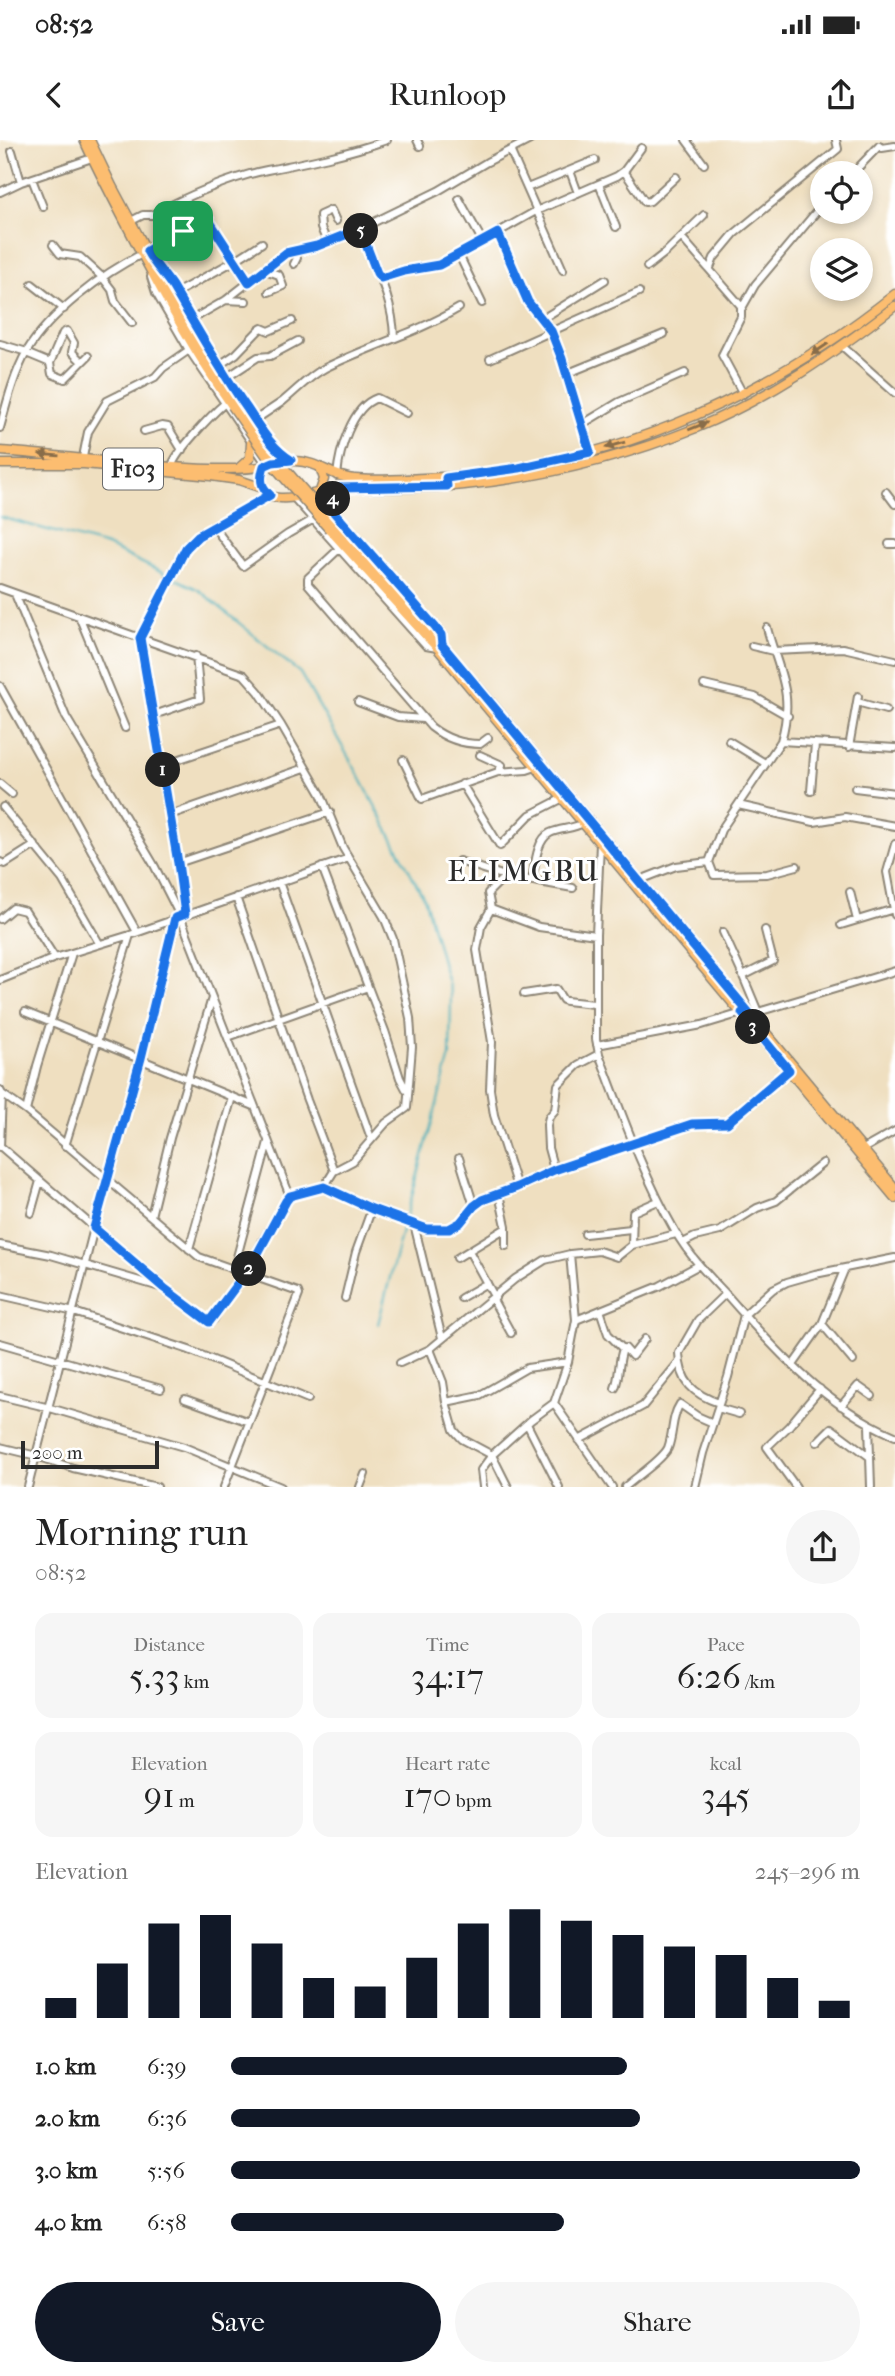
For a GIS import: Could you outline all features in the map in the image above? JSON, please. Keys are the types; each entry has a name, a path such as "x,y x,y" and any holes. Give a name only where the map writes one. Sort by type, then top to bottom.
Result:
{"main road":[{"path":"87,141 106,189 145,252"},
{"path":"87,141 131,221 152,267 205,355 231,405 331,527 439,647 640,880 895,1188"},
{"path":"895,294 807,358 743,394 657,431 590,452 446,482 354,480 337,476 308,461 291,460 265,466 261,482 267,491 276,497 294,498 340,488 446,482 527,476 625,454 695,428 748,404 813,367 895,306"},
{"path":"237,469 250,458 251,443"},
{"name":"F103","path":"0,451 83,457 239,480 267,491"},
{"name":"F103","path":"0,464 237,469 265,466"},
{"path":"319,492 324,479 320,466"},
{"path":"332,510 333,498 340,488"},
{"path":"439,647 600,843 750,1013 789,1070 895,1198"}],"street":[{"path":"358,140 362,149"},
{"path":"131,221 143,215 152,215 224,183 265,170 317,162 387,140"},
{"path":"191,320 226,300 283,255 360,229 438,191 530,140"},
{"path":"685,140 704,164"},
{"path":"710,268 719,251 734,234 838,149 836,140"},
{"path":"863,161 878,143 882,148 895,146"},
{"path":"381,278 439,265 459,255 536,211 624,171 641,148"},
{"path":"510,150 563,270"},
{"path":"12,151 21,182"},
{"path":"0,192 21,182 92,159"},
{"path":"527,188 596,160"},
{"path":"570,171 578,193"},
{"path":"624,171 645,202 650,201 676,177"},
{"path":"32,179 43,207"},
{"path":"599,184 616,227"},
{"path":"459,200 484,242"},
{"path":"327,242 321,228 320,215 331,210 335,221"},
{"path":"647,267 682,238 704,215"},
{"path":"0,428 19,368 27,352 49,323 114,267 203,218 208,219 249,282"},
{"path":"743,394 722,355 755,285 810,219"},
{"path":"360,229 381,278 391,310 394,337"},
{"path":"498,233 528,302 551,331 590,452"},
{"path":"682,238 742,308"},
{"path":"176,293 262,243"},
{"path":"53,245 60,254 80,257 102,277 114,294 115,301 132,323"},
{"path":"294,264 298,258 296,251"},
{"path":"459,255 482,303"},
{"path":"152,267 176,293 218,366 255,420 280,454 291,460"},
{"path":"152,267 156,293 189,351 231,405 265,466"},
{"path":"265,270 279,275 283,286 270,292"},
{"path":"542,319 605,280"},
{"path":"32,284 64,309"},
{"path":"490,359 639,292"},
{"path":"226,300 246,301"},
{"path":"255,420 324,369 432,323 459,308"},
{"path":"218,366 236,354 262,328 268,331 292,321"},
{"path":"66,331 73,341 73,353 85,359 67,379 52,374 50,363 66,331"},
{"path":"566,374 664,334"},
{"path":"226,378 258,357 270,356 298,341"},
{"path":"1,343 50,363"},
{"path":"842,346 895,393"},
{"path":"83,457 88,432 107,401 155,377 189,351"},
{"path":"581,425 619,402 685,373"},
{"path":"337,476 338,459 346,436 363,407 377,398 407,413"},
{"path":"172,466 172,462 200,426 231,405"},
{"path":"144,431 168,427 182,450"},
{"path":"28,1487 94,1228 180,916 178,863 140,638 186,548 198,536 218,526 267,491"},
{"path":"294,498 426,646 439,647 441,635 435,627 319,492"},
{"path":"886,492 895,504"},
{"path":"218,526 217,531 243,566 314,519"},
{"path":"340,548 308,578 308,584 423,719 439,733 457,741 480,744 488,738"},
{"path":"0,588 242,673 259,692 281,725 330,812 348,858 384,917 393,939 410,1018 412,1047 407,1108 391,1118 353,1161 334,1171 324,1187"},
{"path":"15,594 66,717 148,854 180,916 290,1196"},
{"path":"79,616 125,728"},
{"path":"767,628 788,695 788,716 781,741 718,836 709,862 714,875 767,874 797,866"},
{"path":"752,646 773,651 843,648 895,660"},
{"path":"154,715 200,699 196,656"},
{"path":"704,685 755,697 788,716"},
{"path":"0,687 134,934 65,1146"},
{"path":"849,747 858,699 886,710"},
{"path":"358,702 398,717 423,719"},
{"path":"162,765 281,725"},
{"path":"729,741 765,763"},
{"path":"781,741 895,748"},
{"path":"811,791 815,744"},
{"path":"480,755 502,765 498,772"},
{"path":"404,760 422,799 498,772 527,771 536,767"},
{"path":"170,815 305,768"},
{"path":"0,784 12,794"},
{"path":"462,784 500,846 530,816 563,798"},
{"path":"855,788 895,793"},
{"path":"738,805 818,822 845,817 895,826"},
{"path":"3,807 62,879 99,943"},
{"path":"178,863 330,812"},
{"path":"532,880 543,839 551,833 575,827 583,822"},
{"path":"600,843 594,1004 597,1045 633,1144 659,1201 676,1234 699,1265 793,1365 841,1406 869,1425 895,1436"},
{"path":"841,925 894,912 887,872 895,844"},
{"path":"0,862 5,864 35,845"},
{"path":"0,981 55,958 134,934 348,858"},
{"path":"458,861 505,876 573,888"},
{"path":"640,880 681,865 709,862"},
{"path":"322,867 401,1082 408,1093"},
{"path":"505,876 488,893 491,909 481,927 477,950 492,1042 490,1089 494,1115 517,1187"},
{"path":"279,882 371,1139"},
{"path":"850,892 857,920"},
{"path":"236,897 334,1171"},
{"path":"0,919 13,908 25,911 55,958"},
{"path":"491,909 539,927 596,935"},
{"path":"743,976 772,961 765,930"},
{"path":"723,932 743,976 750,1013"},
{"path":"26,1111 72,953"},
{"path":"597,1045 702,1025 895,971"},
{"path":"228,1037 368,987"},
{"path":"524,994 556,989 563,1000 594,1004"},
{"path":"151,1216 187,1079 212,998"},
{"path":"25,1012 254,1106"},
{"path":"554,1170 548,1148 547,1125 549,1117 555,1111 558,1085 578,1065 599,1054"},
{"path":"1,1092 0,1143 164,1288 209,1322 246,1273 290,1196 324,1187 372,1209 412,1223 436,1230 449,1229 460,1223 474,1206 488,1197 554,1170 692,1124 727,1123 789,1070"},
{"path":"401,1082 410,1080"},
{"path":"1,1092 199,1257 299,1294 224,1487"},
{"path":"189,1249 232,1097"},
{"path":"863,1149 895,1131"},
{"path":"234,1269 269,1142"},
{"path":"459,1158 474,1206"},
{"path":"683,1243 720,1231 757,1208 776,1200 823,1163"},
{"path":"31,1213 40,1181"},
{"path":"499,1194 506,1228 506,1246"},
{"path":"632,1245 634,1210 659,1201"},
{"path":"345,1298 356,1252 372,1209"},
{"path":"412,1223 442,1338"},
{"path":"457,1258 506,1228"},
{"path":"585,1234 631,1228"},
{"path":"400,1363 430,1349 533,1267 549,1258 599,1251 617,1257 632,1245 676,1234"},
{"path":"0,1245 51,1255 164,1288"},
{"path":"469,1251 511,1333"},
{"path":"483,1487 481,1470 492,1455 554,1403 568,1362 576,1320 570,1254"},
{"path":"697,1486 744,1315 776,1287 815,1274 895,1258"},
{"path":"576,1320 660,1286 699,1265"},
{"path":"793,1365 822,1324 845,1268"},
{"path":"461,1298 487,1283"},
{"path":"0,1294 74,1312 189,1350 308,1399"},
{"path":"725,1294 693,1328 681,1347 679,1362 683,1378 696,1393 739,1414"},
{"path":"600,1310 608,1334 634,1357 645,1339"},
{"path":"822,1324 853,1361"},
{"path":"0,1343 162,1389"},
{"path":"430,1349 443,1382 454,1430 462,1439 492,1455 509,1487"},
{"path":"615,1388 620,1376 618,1362 623,1349"},
{"path":"446,1402 480,1395 527,1368 568,1362"},
{"path":"579,1440 643,1406 679,1362"},
{"path":"841,1406 858,1387 872,1396"},
{"path":"796,1487 767,1447 820,1389"},
{"path":"0,1396 184,1447 281,1487"},
{"path":"185,1399 249,1422"},
{"path":"554,1403 612,1487"},
{"path":"625,1487 666,1451 674,1425 673,1415 680,1405 713,1423"},
{"path":"527,1423 559,1487"},
{"path":"869,1425 871,1487"},
{"path":"817,1442 831,1429 870,1458"},
{"path":"0,1447 73,1468 157,1487"},
{"path":"360,1487 365,1474"}],"waterway":[{"path":"0,517 107,546 167,575"},
{"path":"172,577 199,590 300,673 361,779 425,900 451,994 450,1056 406,1218"},
{"path":"378,1324 404,1223"}],"district":[{"name":"ELIMGBU","path":"524,871"}],"route":[{"path":"203,218 208,219 249,282 286,253 317,246 360,229 381,278 439,265 498,233 528,302 551,331 590,452 519,468 446,478 447,486 340,488 333,498 332,510 435,627 441,635 442,645 750,1014 742,1013 789,1070 727,1123 692,1124 554,1170 482,1200 460,1223 449,1229 427,1229 372,1209 324,1187 290,1196 252,1264 221,1305 214,1319 209,1322 164,1288 94,1228 141,1058 175,918 185,914 140,638 186,548 198,536 270,495 261,482 264,466 291,460 280,454 255,420 218,366 171,284 147,251 183,231 203,218"}]}
